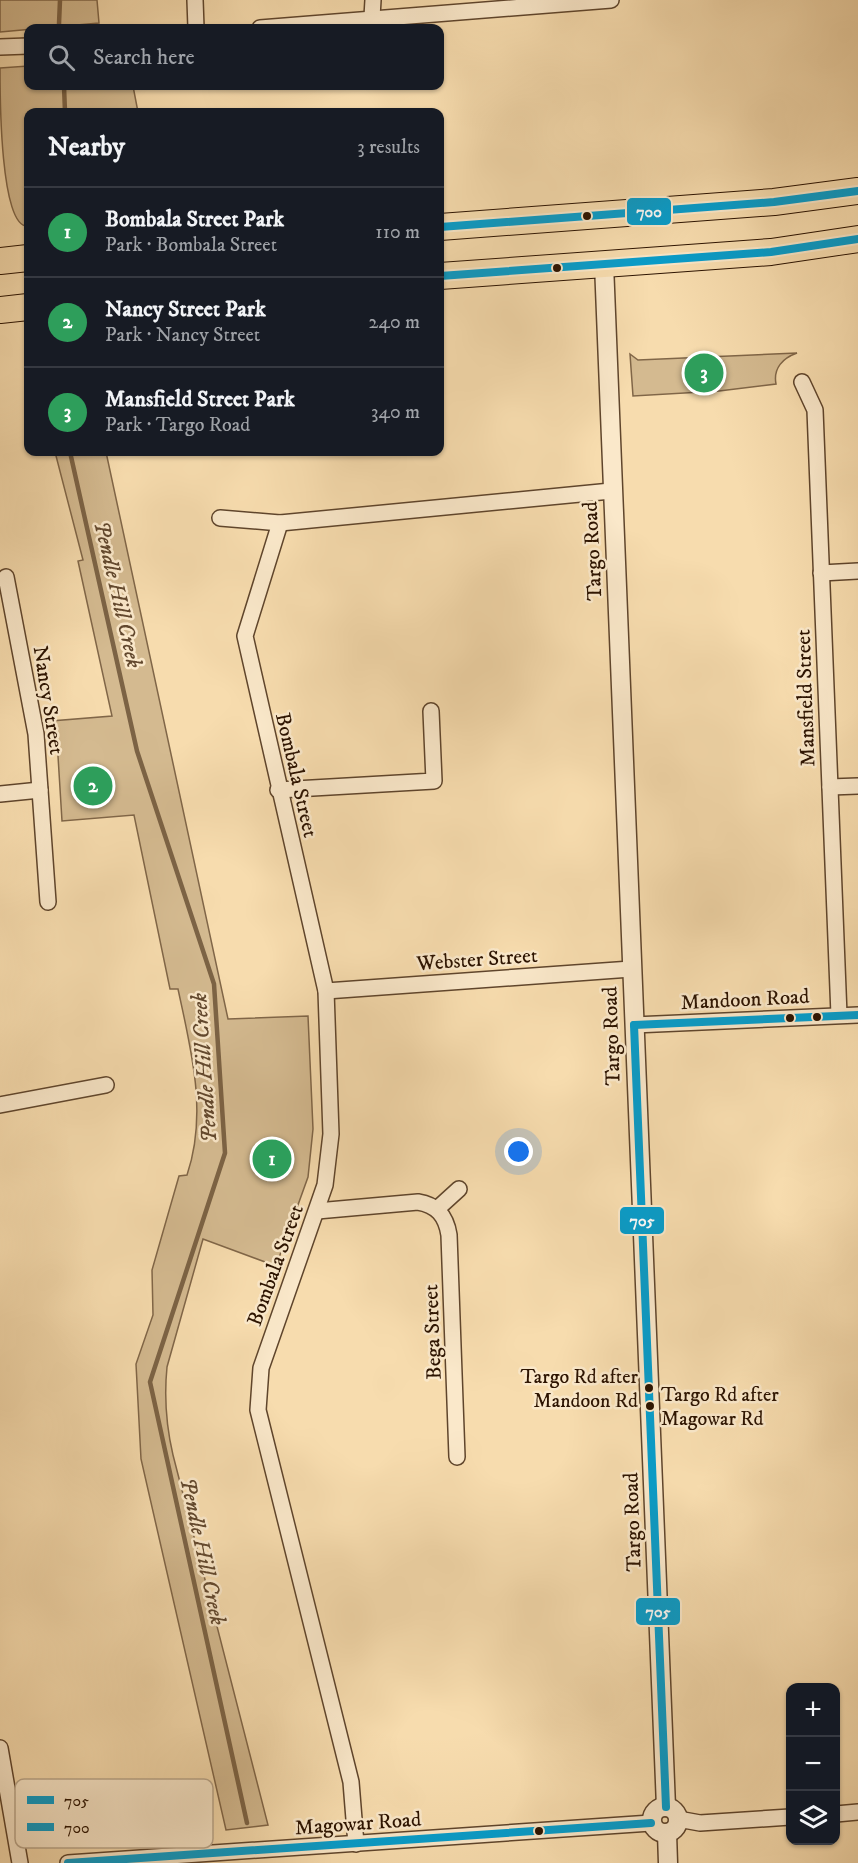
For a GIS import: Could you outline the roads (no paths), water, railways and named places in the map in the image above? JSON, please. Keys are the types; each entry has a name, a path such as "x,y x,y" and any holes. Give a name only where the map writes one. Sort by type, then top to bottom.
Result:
{"highway":[{"path":"444,227 774,202 858,190"},
{"path":"444,276 771,252 858,239"},
{"path":"0,310 24,307"}],"street":[{"path":"195,0 196,24"},
{"path":"372,17 373,0"},
{"path":"301,24 611,0"},
{"path":"0,48 24,46"},
{"name":"Targo Road","path":"603,264 631,969 670,1820 668,1863"},
{"name":"Mansfield Street","path":"802,382 815,410 839,1016"},
{"path":"219,518 280,523 611,491"},
{"name":"Bombala Street","path":"280,523 245,636 278,790 326,992 332,1134 325,1185 261,1368 258,1410 351,1782 356,1844"},
{"path":"821,573 858,571"},
{"name":"Nancy Street","path":"6,577 36,734 48,902"},
{"path":"278,790 434,781 430,711"},
{"path":"830,787 858,786"},
{"path":"0,794 40,790"},
{"name":"Webster Street","path":"326,992 631,969"},
{"name":"Mandoon Road","path":"634,1025 858,1015"},
{"path":"0,1105 106,1085"},
{"path":"317,1210 418,1202 437,1209 459,1189"},
{"name":"Bega Street","path":"437,1209 444,1218 449,1235 457,1457"},
{"path":"0,1748 15,1834"},
{"path":"651,1822 653,1813 660,1808 670,1820 700,1823 786,1817"},
{"path":"840,1814 858,1812"},
{"name":"Magowar Road","path":"68,1863 651,1822"},
{"path":"17,1848 20,1863"}],"waterway":[{"name":"Pendle Hill Creek","path":"59,24 60,0"},
{"name":"Pendle Hill Creek","path":"64,90 65,108"},
{"name":"Pendle Hill Creek","path":"71,456 137,751 214,984 225,1153 150,1382 247,1823"}],"place":[{"name":"Mansfield Street Park","path":"704,373"},
{"name":"Nancy Street Park","path":"93,786"},
{"name":"Bombala Street Park","path":"272,1159"},
{"name":"Targo Rd after Mandoon Rd","path":"649,1388"},
{"name":"Targo Rd after Magowar Rd","path":"650,1406"}]}
